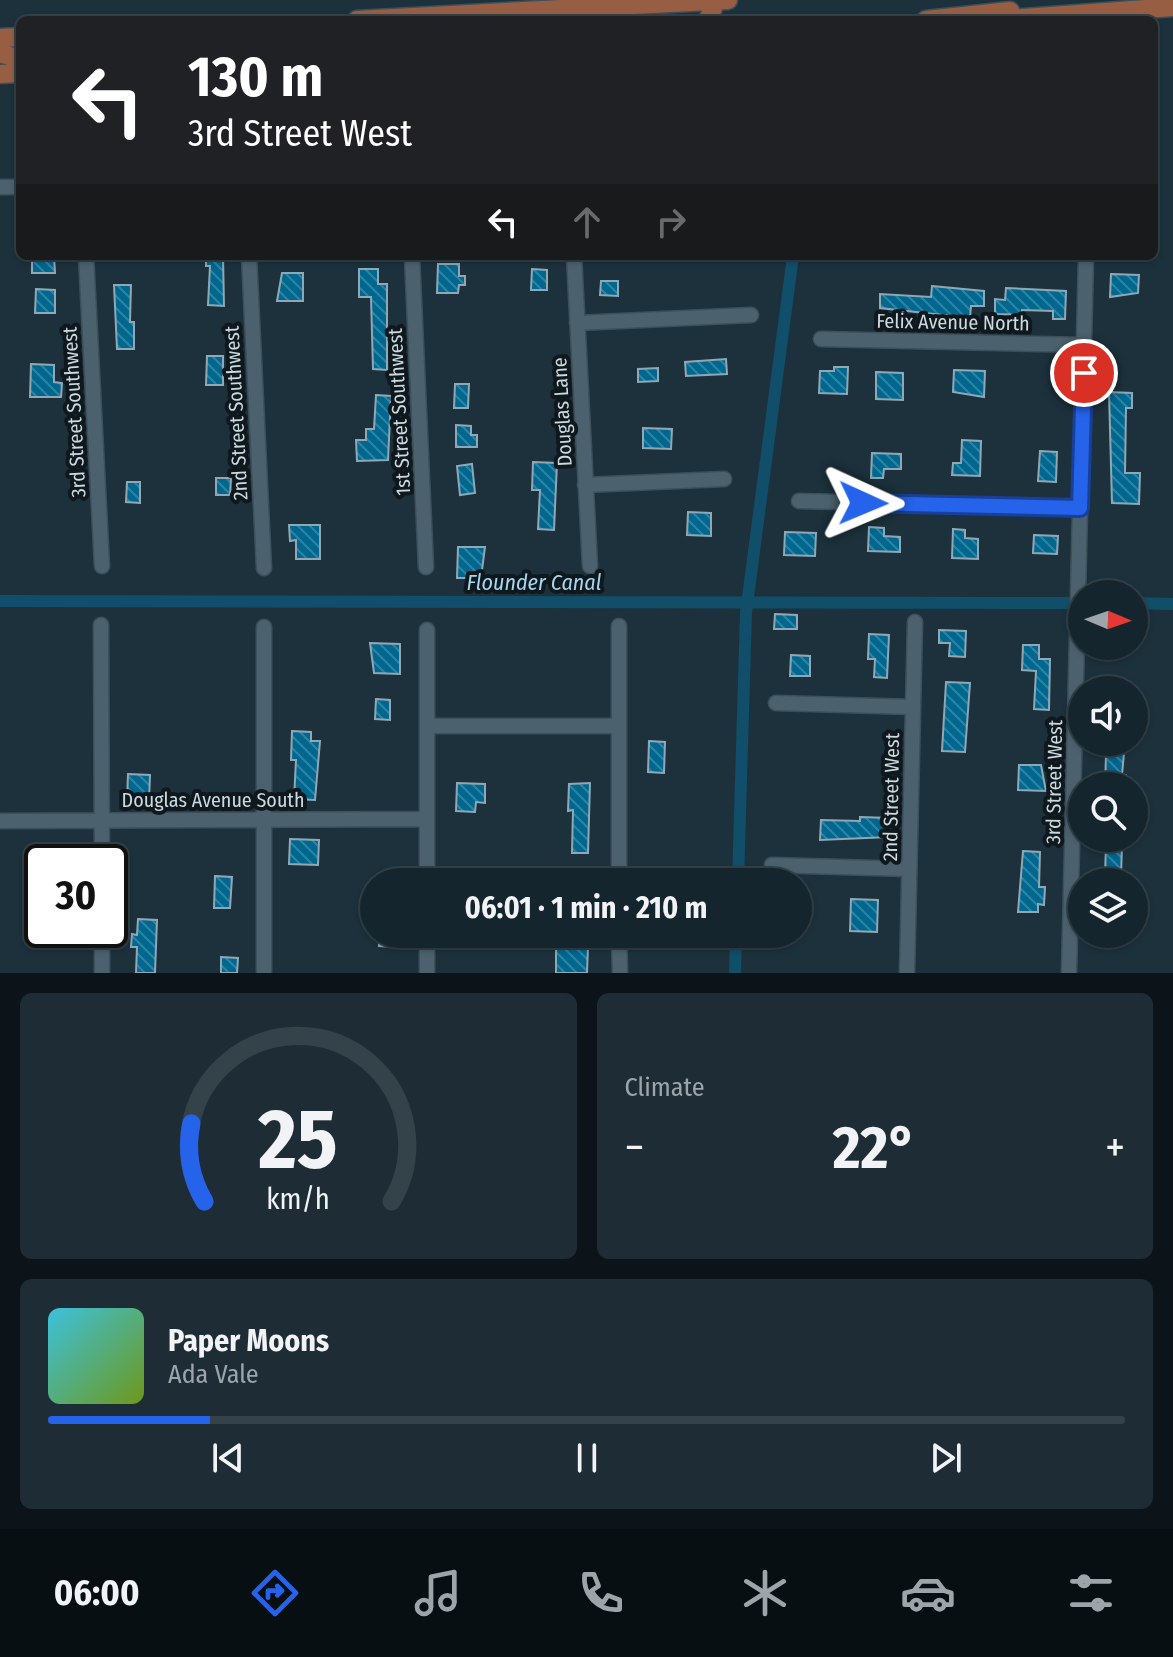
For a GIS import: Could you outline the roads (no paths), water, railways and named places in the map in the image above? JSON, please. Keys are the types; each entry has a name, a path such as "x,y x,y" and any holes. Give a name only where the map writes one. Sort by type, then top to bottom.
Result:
{"main road":[{"path":"432,16 728,0"},
{"path":"604,16 618,6"},
{"path":"968,16 1062,7 1088,11"},
{"path":"1037,16 1173,7"}],"street":[{"name":"3rd Street Southwest","path":"86,260 102,566"},
{"name":"2nd Street Southwest","path":"249,260 264,568"},
{"name":"1st Street Southwest","path":"412,260 426,567"},
{"name":"Douglas Lane","path":"574,260 590,566"},
{"name":"3rd Street West","path":"1069,973 1086,260"},
{"path":"577,323 751,315"},
{"name":"Felix Avenue North","path":"821,339 1084,345"},
{"path":"585,485 724,479"},
{"path":"799,501 1080,508"},
{"name":"2nd Street West","path":"907,973 915,622"},
{"path":"101,625 101,844"},
{"path":"619,626 619,868"},
{"path":"264,627 264,973"},
{"path":"427,630 427,868"},
{"path":"776,703 913,707"},
{"path":"427,726 619,726"},
{"name":"Douglas Avenue South","path":"0,821 427,819"},
{"path":"772,865 909,869"},
{"path":"102,948 102,973"},
{"path":"427,948 427,973"},
{"path":"619,948 620,973"}],"waterway":[{"path":"738,868 746,612 792,260"},
{"name":"Flounder Canal","path":"0,601 1068,603"},
{"name":"Flounder Canal","path":"1148,603 1173,604"},
{"path":"735,973 736,948"}]}
